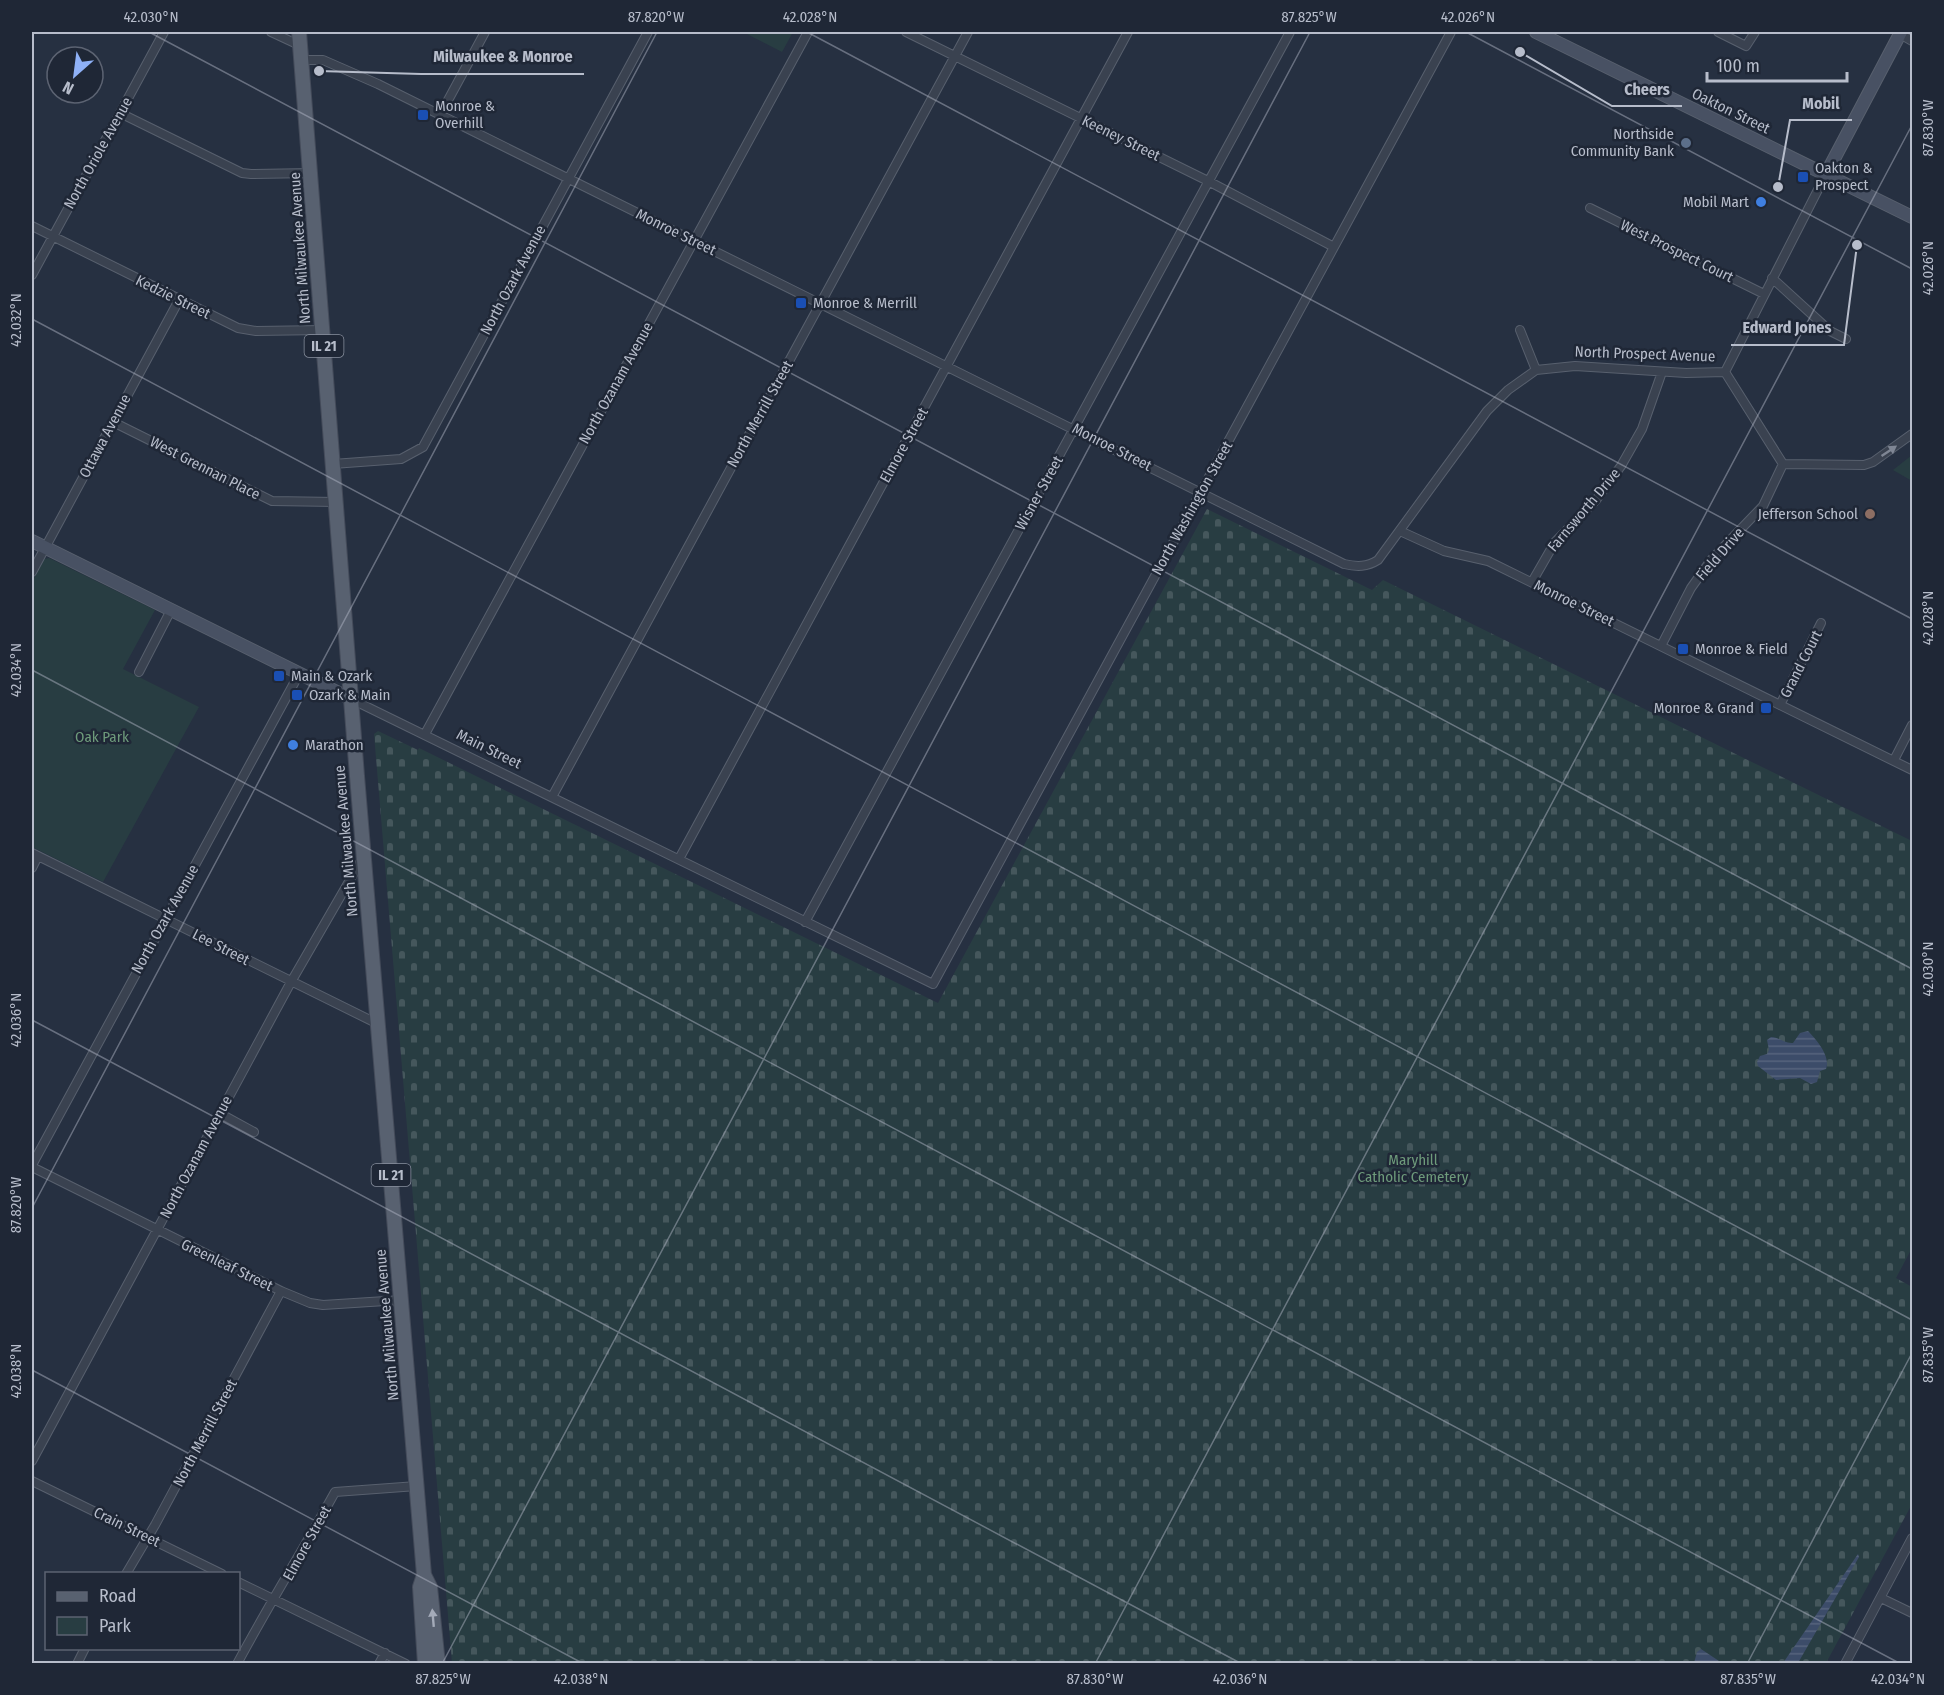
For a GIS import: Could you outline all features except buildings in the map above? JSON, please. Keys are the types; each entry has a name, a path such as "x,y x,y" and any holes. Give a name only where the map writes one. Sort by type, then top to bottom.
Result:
{"main road":[{"name":"North Milwaukee Avenue","path":"299,32 424,1575 430,1587 438,1664"},
{"name":"North Milwaukee Avenue","path":"424,1575 420,1587 425,1664"}],"street":[{"name":"North Oriole Avenue","path":"32,275 164,32"},
{"name":"Monroe Street","path":"271,32 302,53 323,60 440,115 1344,564 1355,567 1372,564 1378,560 1400,531 1444,551 1488,561 1912,770"},
{"path":"440,115 485,32"},
{"name":"North Ozark Avenue","path":"333,464 401,459 423,447 648,32"},
{"name":"North Ozanam Avenue","path":"425,734 808,32"},
{"name":"Keeney Street","path":"906,32 1208,181 1334,247"},
{"name":"North Merrill Street","path":"552,797 968,32"},
{"name":"Elmore Street","path":"679,859 1128,32"},
{"name":"Wisner Street","path":"805,922 1290,32"},
{"name":"North Washington Street","path":"933,984 1451,32"},
{"name":"Oakton Street","path":"1536,32 1912,217"},
{"path":"1718,32 1746,46 1755,32"},
{"path":"1901,33 1912,41"},
{"name":"North Prospect Avenue","path":"1400,531 1487,411 1508,390 1536,370 1575,366 1662,372 1725,372 1901,33"},
{"path":"120,113 242,172 251,174 311,172"},
{"name":"West Prospect Court","path":"1590,208 1764,294"},
{"name":"Kedzie Street","path":"32,226 238,328 248,331 323,330"},
{"path":"1772,278 1830,331 1846,339"},
{"name":"Ottawa Avenue","path":"32,572 179,300"},
{"path":"1520,330 1536,370"},
{"name":"Farnsworth Drive","path":"1532,582 1549,549 1596,500 1621,466 1642,429 1662,372"},
{"path":"1725,372 1783,464 1864,465 1873,462 1912,434"},
{"name":"West Grennan Place","path":"113,422 263,498 282,502 336,502"},
{"name":"Field Drive","path":"1661,646 1691,588 1711,560 1763,506 1783,464"},
{"name":"Main Street","path":"32,541 298,674 933,984"},
{"path":"138,672 171,610"},
{"name":"Grand Court","path":"1780,705 1821,623"},
{"name":"North Ozark Avenue","path":"32,1166 298,674"},
{"path":"1894,760 1912,725"},
{"path":"32,868 35,854"},
{"name":"Lee Street","path":"35,854 378,1024"},
{"name":"North Ozanam Avenue","path":"32,1461 219,1113 364,856"},
{"path":"219,1113 255,1132"},
{"name":"Greenleaf Street","path":"32,1166 157,1230 310,1303 323,1305 401,1300"},
{"name":"North Merrill Street","path":"127,1572 281,1291"},
{"name":"Crain Street","path":"32,1481 218,1572"},
{"name":"Elmore Street","path":"237,1664 264,1612 274,1599 335,1492 417,1486"},
{"path":"1845,1664 1912,1538"},
{"path":"240,1583 406,1664"},
{"path":"1881,1598 1912,1613"},
{"path":"77,1664 84,1650"},
{"path":"379,1664 385,1653"}],"green space":[{"path":"743,32 793,32 782,52"},
{"path":"1912,455 1912,481 1893,470"},
{"name":"Maryhill Catholic Cemetery","path":"1207,509 1372,590 1383,580 1912,841 1912,1248 1896,1278 1912,1287 1912,1504 1826,1663 452,1663 374,734 378,731 418,750 419,748 938,1003"},
{"name":"Oak Park","path":"49,558 155,610 123,669 199,707 103,882 32,847 32,582 44,559"}],"water":[{"path":"1808,1031 1819,1044 1827,1059 1826,1069 1820,1071 1817,1082 1811,1084 1800,1078 1776,1080 1758,1066 1760,1056 1767,1054 1769,1050 1767,1040 1771,1037 1793,1043 1800,1033"},
{"path":"1858,1554 1859,1557 1798,1663 1783,1663"},
{"path":"1701,1649 1722,1663 1694,1663 1697,1652"}],"place":[{"name":"Cheers","path":"1520,52"},
{"name":"Milwaukee & Monroe","path":"319,71"},
{"name":"Monroe & Overhill","path":"423,115"},
{"name":"Northside Community Bank","path":"1686,143"},
{"name":"Oakton & Prospect","path":"1803,177"},
{"name":"Mobil","path":"1778,187"},
{"name":"Mobil Mart","path":"1761,202"},
{"name":"Edward Jones","path":"1857,245"},
{"name":"Monroe & Merrill","path":"801,303"},
{"name":"Jefferson School","path":"1870,514"},
{"name":"Monroe & Field","path":"1683,649"},
{"name":"Main & Ozark","path":"279,676"},
{"name":"Ozark & Main","path":"297,695"},
{"name":"Monroe & Grand","path":"1766,708"},
{"name":"Marathon","path":"293,745"}]}
